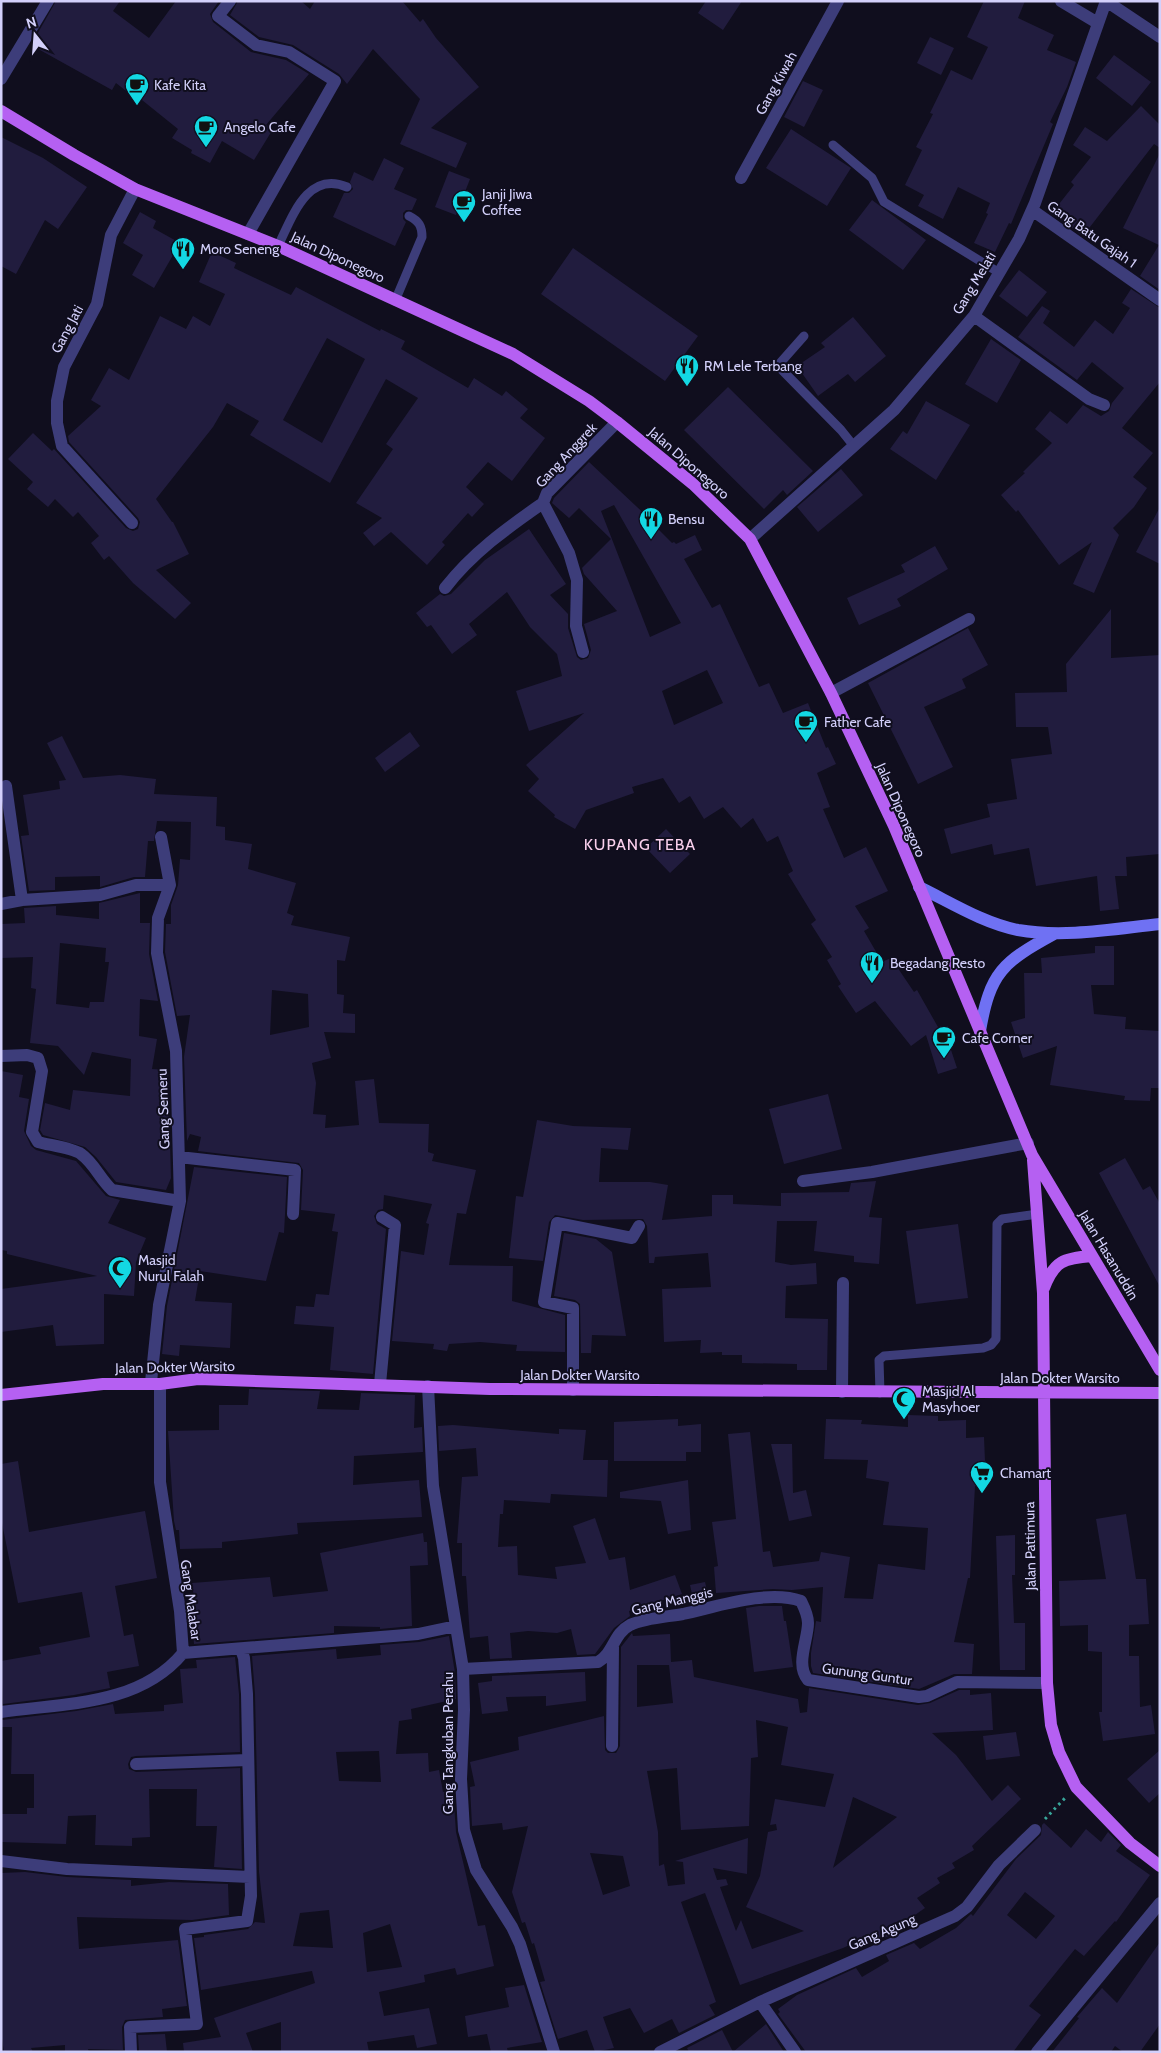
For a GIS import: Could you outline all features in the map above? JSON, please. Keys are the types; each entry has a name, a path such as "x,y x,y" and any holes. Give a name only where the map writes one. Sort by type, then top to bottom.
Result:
{"main road":[{"name":"Jalan Diponegoro","path":"2,112 135,189 278,246 513,354 589,401 617,422 693,484 750,539 831,693 894,826 1030,1149"},
{"name":"Jalan Pattimura","path":"1030,1149 1038,1214 1042,1293 1047,1683 1050,1725 1059,1752 1076,1787 1130,1843 1160,1866"},
{"name":"Jalan Hasanuddin","path":"1030,1149 1160,1370"},
{"path":"1042,1293 1056,1264 1069,1259 1092,1256"},
{"name":"Jalan Dokter Warsito","path":"1,1395 103,1384 155,1383 198,1379 573,1390 1160,1393"}],"street":[{"path":"1,79 48,1"},
{"path":"230,1 218,16 256,45 290,52 335,82 248,234"},
{"name":"Gang Kiwah","path":"741,178 838,1"},
{"path":"1062,1 1096,22"},
{"path":"1106,1 1160,38"},
{"name":"Gang Melati","path":"750,539 911,393 974,316 1019,239 1032,210 1096,22 1106,1"},
{"name":"Gang Jati","path":"132,523 62,446 57,423 57,401 64,367 97,304 111,235 135,189"},
{"name":"Gang Batu Gajah 1","path":"1032,210 1160,300"},
{"path":"974,316 1089,399 1104,405"},
{"name":"Gang Anggrek","path":"583,652 576,626 577,580 569,552 542,503 547,493 617,422"},
{"path":"444,588 459,570 492,539 542,503"},
{"path":"831,693 969,619"},
{"path":"6,786 22,900"},
{"path":"1,904 22,900 81,898 116,892 136,885 170,885 161,837"},
{"name":"Gang Semeru","path":"155,1383 159,1305 180,1201 176,1051 157,953 158,918 170,885"},
{"path":"919,887 978,916 1016,930 1054,934 1160,924"},
{"path":"980,1031 985,1003 996,975 1021,952 1054,934"},
{"path":"1,1056 27,1055 38,1058 42,1071 32,1132 38,1142 80,1153 100,1172 105,1183 112,1190 180,1201"},
{"path":"804,1180 1030,1149"},
{"path":"179,1157 295,1170 293,1214"},
{"path":"380,1384 395,1225 382,1217"},
{"path":"573,1390 573,1308 544,1302 557,1223 632,1238 639,1226"},
{"path":"842,1392 843,1283"},
{"name":"Gang Malabar","path":"1,1712 117,1696 154,1679 172,1666 183,1653 180,1611 160,1482 155,1383"},
{"name":"Gang Tangkuban Perahu","path":"428,1386 433,1486 463,1669 464,1710 461,1779 464,1830 476,1870 520,1944 554,2052"},
{"name":"Gang Manggis","path":"463,1669 598,1662 605,1658 617,1635 638,1622 734,1601 789,1597 800,1601 808,1622 804,1674"},
{"path":"183,1653 418,1634 456,1626"},
{"path":"612,1644 612,1746"},
{"path":"131,2052 130,2027 197,2024 185,1929 247,1921 251,1896 247,1694 244,1658 241,1648"},
{"name":"Gunung Guntur","path":"804,1674 808,1680 919,1696 927,1696 957,1682 1047,1683"},
{"path":"136,1764 248,1760"},
{"name":"Gang Agung","path":"660,2052 760,2002 955,1916 967,1907 999,1865 1035,1830"},
{"path":"1,1861 67,1869 250,1877"},
{"path":"1037,2052 1160,1903"},
{"path":"760,2002 795,2052"}],"lane":[{"path":"833,145 872,178 884,202 998,272"},
{"path":"278,246 302,199 311,189 325,184 347,187"},
{"path":"395,300 422,237 422,226 409,216"},
{"path":"804,336 781,362 782,370 842,430 853,445"},
{"path":"880,1392 879,1360 884,1356 983,1348 991,1345 996,1339 997,1224 1002,1218 1038,1214"}],"path":[{"path":"1035,1830 1076,1787"}],"building":[{"path":"56,1 120,1 113,11 149,38 176,1 219,1 210,14 213,22 251,52 286,60 309,74 266,125 273,129 254,160 222,141 210,163 191,153 192,150 172,138 178,129 137,96 135,98 116,83 112,90 31,45"},
{"path":"238,1 301,1 310,9 315,1 402,1 420,22 423,19 436,38 479,87 431,128 467,143 456,168 400,144 420,99 373,49 347,84 339,74 293,45 259,37 230,15"},
{"path":"706,1 742,1 723,30 698,13"},
{"path":"984,1 1025,1 1018,18 1054,35 1047,50 1076,62 1067,87 1050,122 1053,124 1011,224 1009,223 995,252 974,243 988,214 986,213 990,203 958,187 943,219 918,206 924,195 905,185 922,150 916,147 933,114 930,113 951,70 972,80 988,47 967,37"},
{"path":"930,37 954,48 941,75 917,63"},
{"path":"1114,55 1151,82 1132,106 1096,78"},
{"path":"803,81 823,90 804,127 784,117"},
{"path":"1141,106 1160,125 1160,148 1154,144 1083,236 1052,213 1074,185 1071,182 1091,157 1073,145 1085,127 1107,141"},
{"path":"791,129 851,168 827,206 766,168"},
{"path":"1,137 43,158 87,187 58,229 45,220 16,274 1,266"},
{"path":"1160,153 1160,290 1140,276 1159,245 1123,228"},
{"path":"384,158 404,168 394,189 417,199 412,210 406,210 403,213 403,219 406,222 395,246 333,217 344,193 349,193 353,189 350,182 354,172 373,181"},
{"path":"449,171 470,179 456,215 435,207"},
{"path":"872,200 926,240 903,270 849,230"},
{"path":"140,212 156,221 153,228 180,243 154,288 132,275 143,255 123,243"},
{"path":"573,248 698,336 665,381 541,294"},
{"path":"212,252 236,263 234,268 291,295 296,287 380,331 381,329 405,341 401,349 468,388 474,378 502,396 506,391 528,409 520,418 545,438 512,481 488,462 466,487 484,504 472,517 468,513 442,542 445,545 427,565 391,532 374,546 363,533 382,518 356,503 393,449 386,444 418,398 386,379 330,483 250,435 259,421 227,403 213,427 156,499 173,522 189,554 156,570 191,603 175,619 133,583 109,556 104,560 91,543 99,536 78,512 73,517 55,499 48,507 27,489 33,482 8,459 33,433 52,451 54,449 126,528 133,531 138,529 140,522 138,518 69,442 68,436 101,406 91,400 109,368 129,380 160,316 186,329 193,316 210,326 225,294 199,282","holes":["327,338 365,359 322,443 283,420"]},
{"path":"1019,270 1047,292 1027,317 999,296"},
{"path":"1131,289 1160,308 1160,382 1122,428 1153,453 1133,477 1147,488 1134,507 1113,528 1119,535 1094,593 1073,584 1092,542 1059,565 1018,510 1016,512 1001,495 1025,473 1023,472 1052,443 1035,429 1050,411 1067,424 1083,405 1101,416 1109,411 1112,403 1124,388 1092,362 1077,380 1018,337 1042,306 1050,311 1043,323 1074,347 1095,320 1113,334 1130,308 1122,303"},
{"path":"853,317 886,356 855,382 848,374 818,396 797,366 825,347 821,343"},
{"path":"991,339 1021,360 997,403 965,384"},
{"path":"728,387 813,471 787,495 783,490 764,509 684,430"},
{"path":"926,401 970,425 936,480 890,449 903,431 907,434"},
{"path":"589,462 652,521 672,543 676,544 695,535 702,550 684,559 712,608 720,604 759,687 769,683 783,713 808,703 826,748 828,747 836,764 817,773 830,807 823,809 844,858 866,847 888,891 855,906 869,928 864,931 882,962 891,958 914,992 917,990 951,1050 957,1068 938,1074 926,1035 911,1046 875,1001 856,1013 838,986 841,984 827,960 832,957 811,924 816,920 788,874 793,871 778,836 767,842 753,818 741,828 723,807 704,819 690,796 679,803 663,778 632,787 634,793 586,810 575,829 554,817 555,815 528,791 539,779 526,765 584,713 529,731 516,691 562,676 557,654 530,627 507,592 469,624 477,635 452,654 431,625 427,627 416,613 440,594 444,596 451,594 485,560 529,529 566,584 550,595 568,614 568,628 577,657 581,660 588,658 591,650 584,624 617,611 584,574 582,568 611,539 579,508 569,518 552,503 554,498","holes":["614,505 681,623 650,637 601,511","707,670 723,703 674,725 662,691"]},
{"path":"841,469 863,495 818,532 797,507"},
{"path":"1160,507 1160,564 1136,552"},
{"path":"935,546 948,569 897,599 901,606 859,625 847,598 905,572 901,565"},
{"path":"1111,609 1111,658 1160,655 1160,854 1126,857 1127,876 1115,876 1119,909 1100,911 1097,876 1036,886 1029,848 994,855 992,844 951,854 944,829 990,817 987,804 1017,799 1011,759 1052,754 1048,727 1016,727 1015,693 1067,692 1066,664"},
{"path":"968,628 988,665 962,679 966,688 924,707 953,767 918,784 868,683"},
{"path":"410,732 420,746 385,772 375,758"},
{"path":"62,736 83,778 120,775 156,779 154,794 217,797 216,826 225,827 225,840 252,844 248,869 296,883 287,913 294,916 291,925 350,937 345,961 337,960 337,994 344,995 343,1013 355,1014 355,1033 324,1032 331,1058 312,1063 316,1083 313,1114 326,1115 325,1128 359,1125 355,1081 374,1079 379,1123 429,1124 428,1152 434,1154 432,1161 476,1170 466,1214 457,1213 449,1265 513,1266 512,1301 565,1315 565,1352 516,1351 517,1345 480,1342 449,1344 447,1351 433,1349 434,1344 392,1341 401,1251 424,1255 429,1224 426,1223 432,1204 384,1195 383,1209 378,1210 374,1216 377,1224 386,1229 373,1374 330,1370 334,1327 294,1324 296,1306 314,1307 316,1294 329,1295 338,1232 332,1231 335,1214 301,1210 303,1170 299,1163 198,1151 201,1137 190,1134 187,1141 184,1057 190,1015 177,1016 165,952 166,924 171,924 171,905 178,885 180,859 190,860 191,822 157,821 154,841 148,841 145,877 134,877 100,887 100,876 55,877 55,890 29,891 21,836 29,835 23,795 60,789 59,781 66,780 47,743","holes":["272,990 308,994 309,1027 270,1035"]},
{"path":"666,829 690,854 670,873 646,848"},
{"path":"140,893 140,923 150,923 149,954 158,1001 140,999 139,1036 157,1039 152,1069 168,1070 171,1178 166,1190 116,1182 96,1157 85,1147 43,1135 40,1130 45,1103 70,1110 73,1090 130,1096 131,1059 92,1052 84,1075 58,1046 30,1043 36,989 31,988 33,957 1,958 1,924 25,923 24,908 56,906 56,915 99,919 99,903","holes":["60,943 106,948 105,962 109,962 104,1002 90,1002 89,1008 56,1004"]},
{"path":"1095,946 1114,946 1114,985 1091,985 1094,1014 1126,1017 1125,1029 1160,1031 1160,1088 1151,1088 1150,1101 1124,1100 1125,1096 1050,1085 1057,1046 1023,1058 1011,1022 1025,1018 1024,973 1042,973 1041,958 1095,953"},
{"path":"1,1071 23,1075 19,1097 29,1099 24,1131 31,1146 36,1150 76,1161 106,1196 120,1200 108,1223 146,1238 136,1262 134,1296 104,1294 104,1344 56,1346 53,1325 1,1332 1,1289 97,1276 7,1254 7,1251 1,1250"},
{"path":"828,1094 842,1149 784,1164 769,1109"},
{"path":"537,1120 573,1126 631,1128 628,1150 601,1148 599,1182 650,1182 668,1185 662,1220 712,1216 712,1195 733,1195 733,1204 781,1206 781,1193 849,1192 851,1183 876,1181 869,1217 882,1218 879,1264 854,1262 854,1256 814,1251 817,1221 777,1221 775,1262 791,1265 816,1263 817,1284 786,1286 785,1318 828,1319 827,1370 797,1370 797,1364 742,1363 742,1355 722,1355 722,1352 700,1353 701,1340 664,1342 662,1289 711,1287 708,1253 655,1257 654,1263 649,1263 647,1226 643,1219 583,1220 555,1215 549,1222 543,1261 509,1258 516,1196 523,1197"},
{"path":"1125,1158 1143,1190 1150,1186 1160,1204 1160,1287 1099,1173"},
{"path":"194,1167 287,1177 284,1233 279,1232 266,1281 200,1271 195,1301 232,1303 230,1348 180,1345 179,1356 162,1354 167,1306"},
{"path":"958,1224 968,1298 916,1304 906,1231"},
{"path":"564,1233 596,1239 612,1252 626,1336 592,1335 591,1353 581,1353 580,1304 575,1300 554,1296"},
{"path":"249,1389 320,1391 317,1409 359,1410 361,1393 415,1395 414,1428 422,1427 423,1452 354,1456 353,1485 419,1480 422,1517 297,1523 298,1534 222,1542 222,1548 180,1549 179,1530 176,1530 174,1521 168,1431 219,1430 219,1405 248,1405"},
{"path":"908,1415 938,1416 938,1421 966,1420 966,1438 984,1437 986,1486 975,1486 970,1578 968,1578 954,1642 974,1644 972,1674 954,1674 919,1689 813,1673 811,1653 816,1621 821,1622 823,1587 716,1593 714,1567 718,1566 712,1522 736,1519 728,1434 750,1432 763,1552 770,1551 773,1567 819,1561 821,1552 850,1557 844,1598 873,1599 878,1564 925,1570 928,1528 883,1525 889,1482 866,1478 868,1460 824,1459 826,1419 862,1420 861,1424 908,1427"},
{"path":"678,1419 678,1426 701,1424 701,1452 686,1452 686,1461 614,1461 614,1422"},
{"path":"453,1425 559,1434 559,1429 586,1430 583,1460 608,1460 607,1497 551,1494 550,1503 504,1500 503,1514 500,1514 498,1547 517,1546 518,1575 557,1579 555,1567 586,1563 573,1526 595,1518 609,1560 625,1557 630,1590 675,1575 682,1594 629,1611 630,1616 614,1628 595,1654 577,1655 571,1629 557,1633 528,1631 510,1633 512,1658 490,1659 488,1636 470,1638 466,1576 462,1576 462,1543 457,1543 462,1477 478,1476 476,1448 439,1451 438,1426"},
{"path":"771,1444 792,1444 793,1493 806,1490 812,1516 789,1521"},
{"path":"18,1461 29,1532 145,1511 157,1578 115,1586 124,1636 133,1634 139,1666 107,1672 110,1688 74,1695 3,1704 1,1661 41,1654 39,1647 90,1637 82,1592 18,1603 1,1518 1,1464"},
{"path":"688,1480 691,1530 668,1534 661,1501 620,1498 620,1492"},
{"path":"1126,1514 1136,1579 1146,1579 1149,1624 1129,1625 1129,1656 1139,1656 1140,1707 1151,1705 1155,1734 1103,1741 1099,1712 1102,1712 1102,1652 1088,1651 1088,1625 1060,1626 1059,1581 1106,1579 1096,1519"},
{"path":"423,1533 424,1542 427,1542 428,1565 410,1566 412,1626 380,1629 380,1627 334,1626 334,1633 194,1644 193,1631 198,1631 192,1583 270,1577 273,1597 328,1591 320,1553"},
{"path":"1015,1535 1015,1575 1012,1575 1014,1623 1025,1623 1025,1670 1000,1670 996,1536"},
{"path":"705,1582 709,1599 694,1603 690,1585"},
{"path":"782,1606 793,1667 754,1672 746,1608"},
{"path":"632,1633 633,1636 670,1634 671,1662 692,1660 694,1677 798,1699 800,1713 807,1712 809,1688 918,1705 930,1703 959,1690 970,1690 970,1695 991,1693 993,1730 932,1733 956,1755 992,1801 1008,1785 1021,1799 972,1846 974,1850 952,1863 955,1868 937,1878 940,1883 917,1898 925,1908 899,1926 903,1930 877,1941 873,1934 843,1948 740,1985 705,1893 681,1902 716,2002 709,2005 715,2015 679,2033 672,2019 644,2033 630,2008 603,2017 614,2048 595,2052 587,2030 558,2039 540,1982 545,1981 534,1943 532,1944 525,1922 522,1923 512,1892 528,1826 503,1830 502,1823 472,1826 470,1787 475,1786 470,1762 519,1750 518,1737 604,1716 605,1750 608,1753 616,1753 620,1746 621,1647","holes":["637,1665 669,1665 673,1703 637,1707","756,1720 788,1727 781,1765 834,1774 825,1807 775,1799 770,1825 776,1824 777,1830 768,1832 760,1876 746,1907 804,1931 752,1949 741,1920 736,1931 720,1887 728,1885 726,1879 717,1880 713,1868 747,1874 748,1838 675,1861 683,1862 685,1884 668,1886 664,1864 659,1866 658,1832 647,1771 677,1768 681,1830 749,1826 751,1758 758,1757","853,1797 897,1817 833,1868","590,1853 623,1856 630,1886 603,1895"]},
{"path":"449,1636 455,1673 456,1699 411,1709 412,1719 399,1721 396,1754 428,1753 429,1772 439,1770 443,1792 453,1790 456,1832 478,1926 485,1925 494,1966 457,1975 455,1968 424,1975 425,1982 379,1992 384,2016 429,2008 437,2044 417,2048 414,2035 367,2042 369,2052 281,2052 281,2022 246,2033 253,2052 184,2052 183,2043 221,2037 214,2018 315,1983 312,1971 201,1990 194,1938 248,1929 255,1922 265,1923 259,1872 255,1694 252,1656 336,1649 337,1659 381,1655 380,1645 419,1642","holes":["379,1751 381,1782 339,1781 336,1752","329,1910 333,1948 293,1946 300,1913","390,1924 402,1967 367,1972 363,1933"]},
{"path":"235,1657 239,1694 240,1752 136,1756 131,1757 128,1764 129,1769 136,1772 240,1768 242,1869 214,1867 217,1826 196,1826 197,1789 149,1789 150,1837 132,1838 132,1846 95,1845 96,1815 68,1816 66,1844 1,1842 1,1814 27,1814 27,1808 34,1808 34,1774 11,1774 12,1727 2,1727 2,1720 76,1711 113,1704 115,1714 164,1711 164,1705 183,1703 180,1669 197,1668 196,1660"},
{"path":"585,1672 586,1701 546,1706 546,1696 506,1697 508,1711 482,1714 478,1683 492,1681 492,1676"},
{"path":"1016,1732 1020,1756 986,1760 983,1736"},
{"path":"1160,1750 1160,1793 1149,1803 1127,1779"},
{"path":"1044,1823 1071,1848 1086,1829 1101,1842 1108,1832 1121,1845 1116,1851 1150,1875 1116,1922 1084,1956 1075,1949 1029,2006 1041,2015 1013,2052 806,2052 778,2014 780,2012 778,2009 797,1995 856,1968 862,1977 889,1961 886,1955 914,1943 920,1949 956,1928 971,1914 973,1916 1016,1859 1041,1835","holes":["1025,1892 1055,1916 1036,1939 1007,1915"]},
{"path":"25,1872 67,1877 131,1880 131,1886 169,1882 228,1884 229,1915 192,1920 77,1917 79,1949 178,1940 187,2006 162,2009 163,2017 125,2020 122,2027 123,2050 88,2049 89,2052 65,2052 65,2045 31,2048 33,2052 4,2052 1,2032 1,1873"},
{"path":"1160,1942 1160,2024 1140,2052 1123,2052 1115,2046 1111,2052 1052,2052 1079,2018 1077,2017 1102,1988 1117,2003"},
{"path":"524,1985 542,2042 507,2048 508,2052 491,2052 487,2034 468,2037 465,2016 509,2007 505,1988"},
{"path":"766,2024 784,2052 733,2052"},
{"path":"722,2030 733,2052 689,2052 687,2048"},
{"path":"165,2034 167,2052 139,2051 138,2035"}],"place":[{"name":"Kafe Kita","path":"137,106"},
{"name":"Angelo Cafe","path":"206,148"},
{"name":"Janji Jiwa Coffee","path":"464,223"},
{"name":"Moro Seneng","path":"183,270"},
{"name":"RM Lele Terbang","path":"687,387"},
{"name":"Bensu","path":"651,540"},
{"name":"Father Cafe","path":"806,743"},
{"name":"Begadang Resto","path":"872,984"},
{"name":"Cafe Corner","path":"944,1059"},
{"name":"Masjid Nurul Falah","path":"120,1289"},
{"name":"Masjid Al Masyhoer","path":"904,1420"},
{"name":"Chamart","path":"982,1494"}],"district":[{"name":"KUPANG TEBA","path":"640,844"}]}
